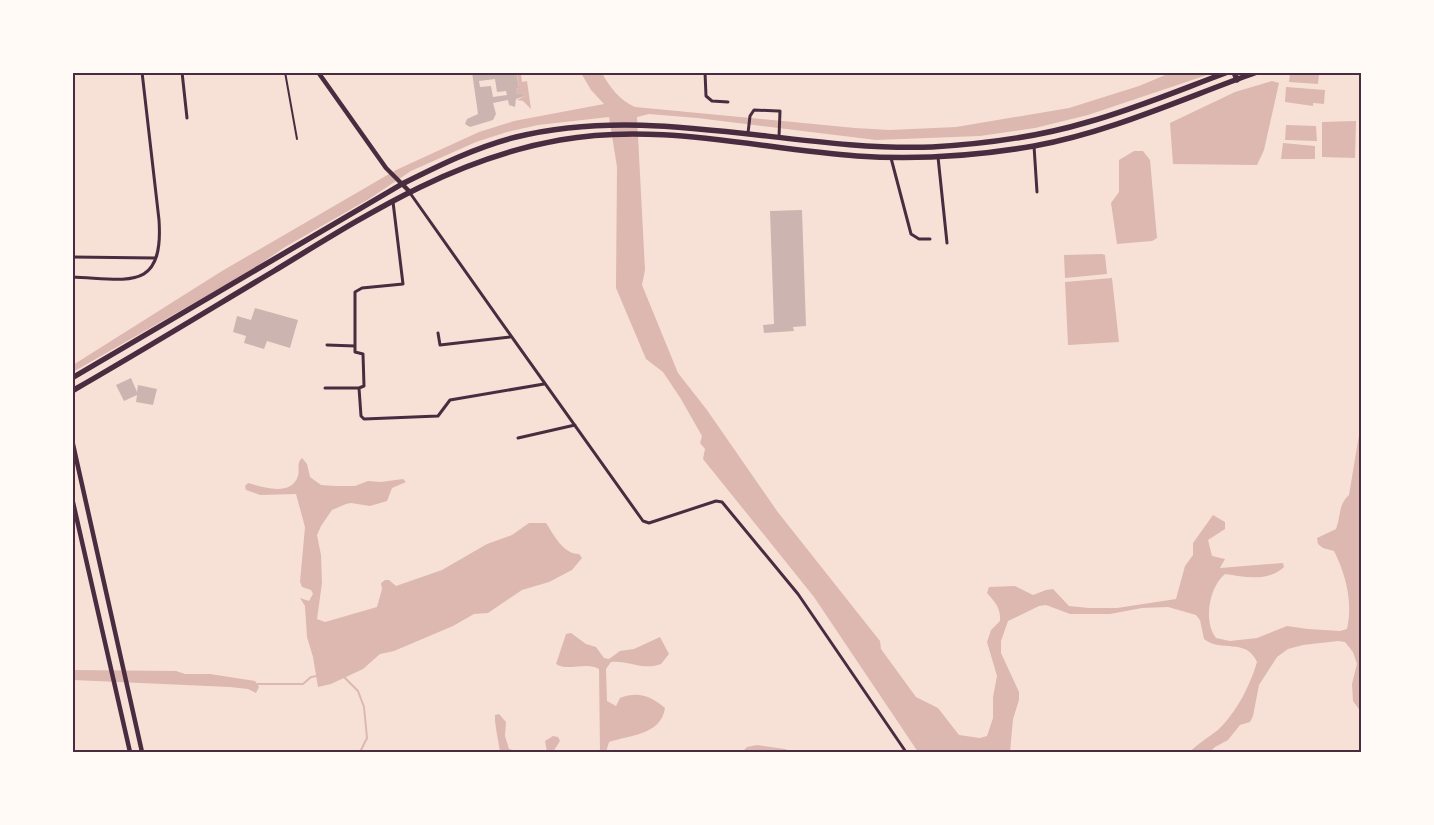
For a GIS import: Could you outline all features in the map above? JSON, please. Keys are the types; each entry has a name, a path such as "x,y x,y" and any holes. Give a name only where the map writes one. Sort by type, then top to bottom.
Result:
{"highway":[{"path":"72,378 128,347 400,183 448,161 516,137 584,126 647,125 748,130 856,145 892,147 984,143 1087,122 1228,72"},
{"path":"1234,72 1237,80"},
{"path":"72,391 393,201 489,157 560,140 608,135 648,134 856,156 938,156 984,153 1034,146 1091,131 1257,72"},
{"path":"128,347 138,353"}],"street":[{"path":"72,277 134,279 146,273 155,258 160,242 159,220 142,72"},
{"path":"182,72 187,118"},
{"path":"318,72 386,168 410,192 510,337 643,521 650,523 719,500 798,594 906,752"},
{"path":"705,72 706,96 712,101 728,102"},
{"path":"748,130 750,116 757,109 780,111 779,134"},
{"path":"1034,146 1037,192"},
{"path":"938,156 947,243"},
{"path":"890,157 911,234 919,239 930,239"},
{"path":"325,388 359,388 364,384 363,355 355,353 357,289 402,284 393,201"},
{"path":"72,257 155,258"},
{"path":"438,333 440,346 510,337"},
{"path":"326,345 355,346"},
{"path":"359,388 362,418 416,418 438,416 450,400 544,384"},
{"path":"518,438 575,425"},
{"path":"72,440 142,752"},
{"path":"72,498 130,752"}],"lane":[{"path":"285,72 297,139"}],"shaded area":[{"path":"1311,72 1319,74 1318,84 1289,82 1290,73"},
{"path":"581,73 602,73 616,93 624,101 635,107 890,130 956,127 1069,108 1139,86 1170,73 1213,73 1088,115 1035,128 980,136 876,140 697,118 649,114 637,117 645,270 642,285 678,373 707,410 777,511 880,641 881,649 916,697 938,708 959,735 980,738 987,736 993,718 993,697 997,676 987,642 991,630 1000,621 1000,612 993,599 987,593 989,587 1015,586 1033,595 1053,589 1069,606 1089,608 1117,608 1176,599 1185,566 1193,555 1193,543 1213,515 1225,522 1225,529 1208,540 1212,556 1225,559 1220,568 1283,563 1284,567 1278,572 1264,577 1225,574 1219,580 1212,596 1209,614 1212,631 1216,638 1230,641 1257,638 1287,626 1340,631 1347,629 1349,599 1345,579 1334,551 1323,548 1318,544 1317,538 1336,529 1338,524 1341,507 1349,495 1361,423 1361,712 1353,701 1352,684 1357,664 1353,652 1345,642 1303,645 1288,649 1277,657 1259,685 1250,722 1240,725 1228,740 1210,752 1190,752 1218,730 1236,707 1246,690 1257,662 1252,654 1240,647 1211,643 1204,639 1200,620 1196,615 1168,607 1142,608 1110,614 1070,614 1046,605 1039,606 1008,621 1001,641 1001,653 1019,692 1019,700 1013,719 1010,752 918,752 814,597 703,459 705,449 700,443 702,436 681,399 663,372 646,359 616,288 617,167 609,117 538,125 507,132 476,142 411,171 369,199 285,247 250,271 73,372 73,365 222,271 396,170 479,132 514,121 604,104 591,90"},
{"path":"521,74 522,82 527,81 531,109 523,101 517,100 525,96 521,93 516,94 516,89 519,88 517,75"},
{"path":"1272,81 1279,83 1264,150 1257,165 1173,164 1170,123 1235,92"},
{"path":"1286,87 1325,90 1324,104 1313,103 1313,106 1285,102"},
{"path":"1356,121 1355,158 1322,157 1322,122"},
{"path":"1286,125 1316,126 1317,141 1285,140"},
{"path":"1283,143 1315,146 1315,159 1281,159"},
{"path":"1134,151 1143,151 1150,160 1157,238 1152,241 1117,244 1111,203 1119,192 1119,160"},
{"path":"1064,255 1105,255 1107,274 1065,278"},
{"path":"1112,278 1119,342 1068,345 1065,282"},
{"path":"302,458 307,464 310,477 321,485 355,486 368,481 381,482 403,479 406,482 392,488 387,501 370,506 351,503 332,510 321,526 317,535 321,555 322,583 317,619 325,622 377,607 382,589 381,583 385,580 389,580 396,586 442,570 487,544 512,535 529,523 546,523 568,551 579,554 582,558 572,570 549,582 522,590 488,613 474,614 453,626 394,651 380,654 363,669 331,684 318,687 313,657 307,637 305,606 300,598 309,601 313,594 311,590 302,587 300,582 305,527 296,494 260,495 246,490 245,486 248,483 276,489 289,487 298,476 299,464"},
{"path":"571,633 586,644 596,647 604,658 609,659 620,651 634,649 660,637 669,654 661,664 642,666 624,662 611,662 606,669 607,701 616,706 620,698 633,695 655,700 665,708 658,724 635,735 609,742 606,752 600,752 599,669 588,666 566,667 556,664 566,634"},
{"path":"73,670 176,671 185,674 210,674 255,681 259,687 256,693 248,689 230,687 73,680"},
{"path":"499,714 506,722 505,736 509,749 520,752 500,752 495,718 495,715"},
{"path":"553,736 558,737 560,741 553,752 547,752 545,741"},
{"path":"757,745 785,749 792,752 742,752 747,747"}],"building":[{"path":"472,72 516,72 519,88 516,89 516,94 521,93 525,96 516,99 515,107 509,105 508,100 493,103 496,114 493,120 470,127 465,124 467,119 478,114","holes":["495,79 497,92 506,91 507,95 493,97 491,86 480,87 479,81"]},
{"path":"802,210 806,326 793,327 794,331 764,333 763,325 774,324 770,211"},
{"path":"255,308 298,320 290,348 267,341 264,349 244,343 246,336 233,332 237,316 251,320"},
{"path":"131,378 137,392 138,385 157,389 153,405 136,402 137,395 124,401 116,385"}],"waterway":[{"path":"257,684 303,684 311,677 317,676"},
{"path":"344,677 358,691 364,707 367,738 360,752"}]}
